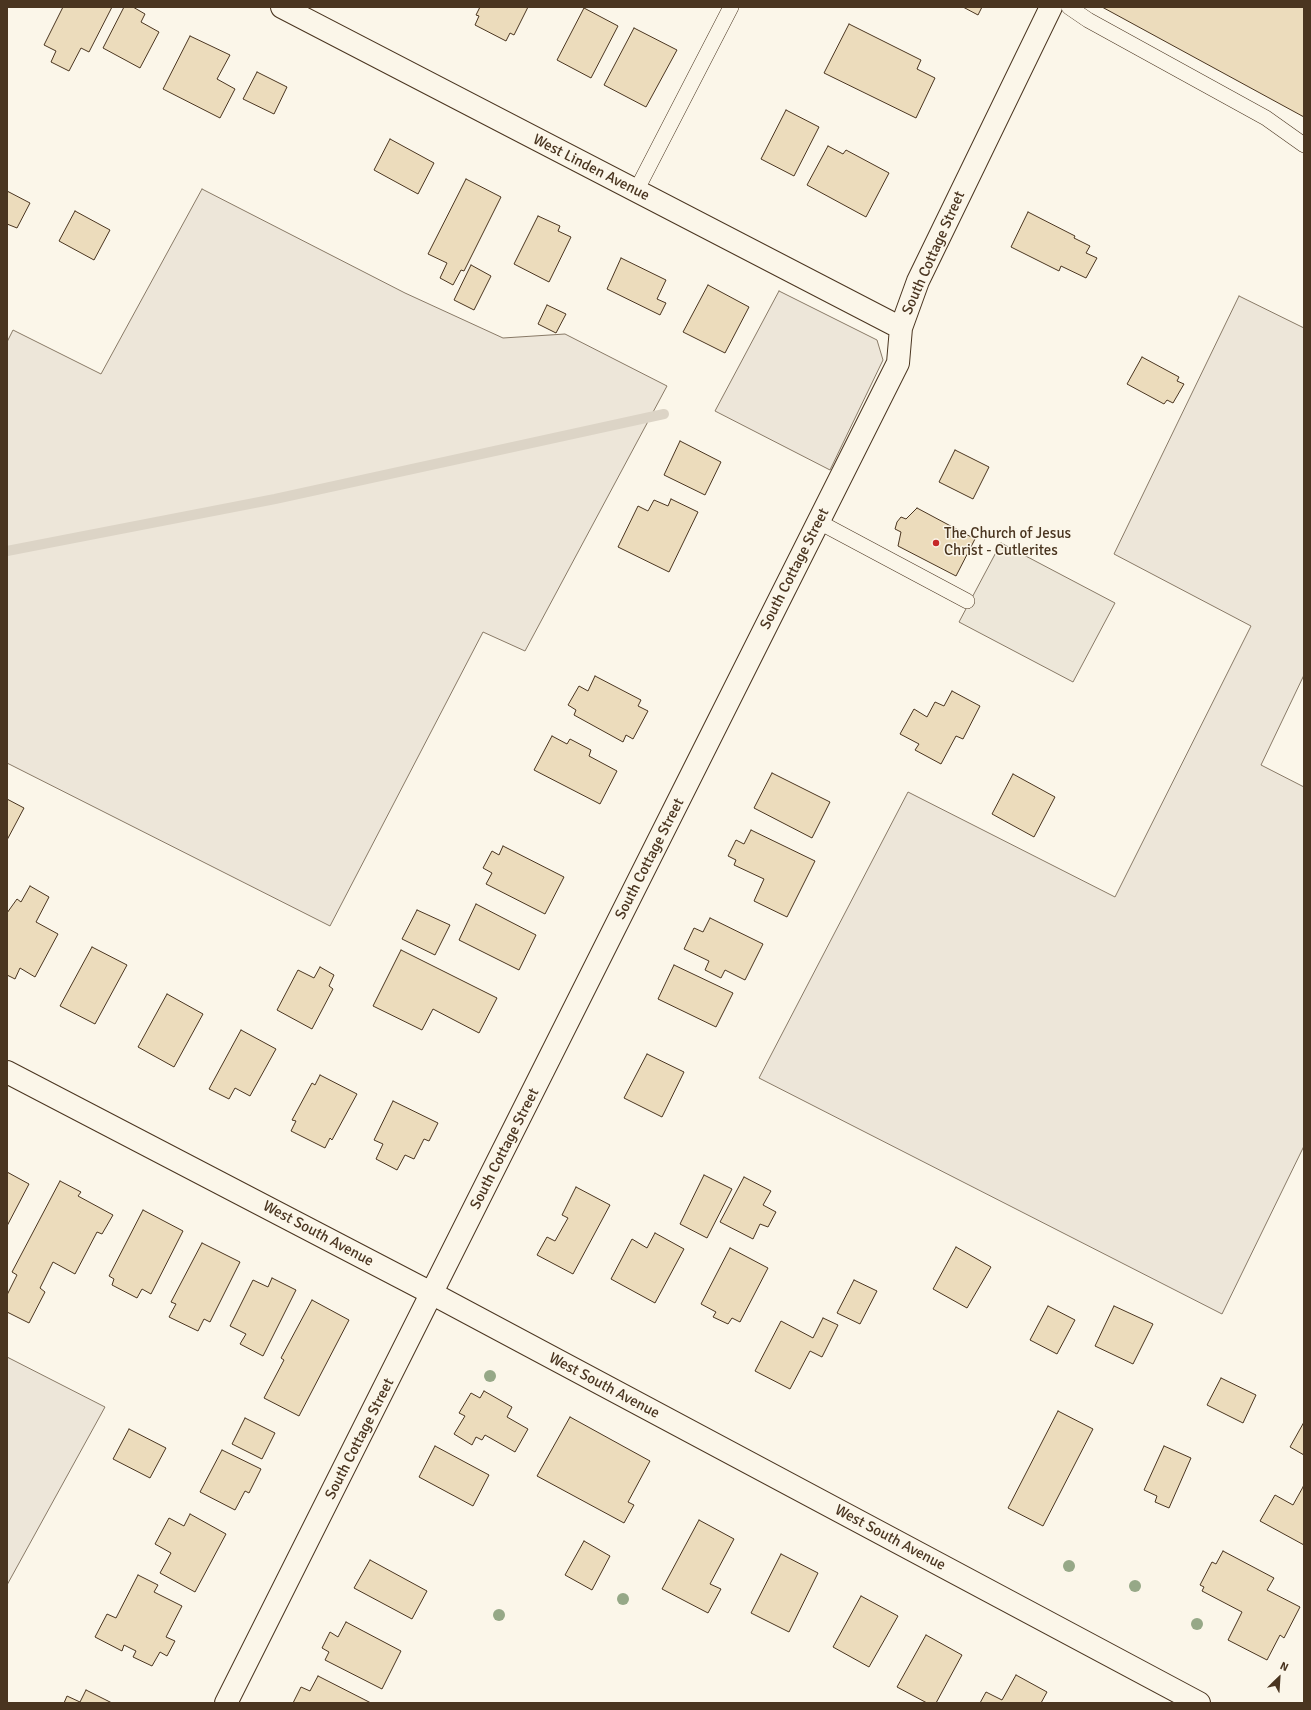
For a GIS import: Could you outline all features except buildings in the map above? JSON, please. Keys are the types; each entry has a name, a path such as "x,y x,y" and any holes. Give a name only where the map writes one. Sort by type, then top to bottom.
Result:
{"street":[{"name":"West Linden Avenue","path":"282,7 901,328"},
{"name":"South Cottage Street","path":"226,1703 433,1294 898,363 901,328 918,281 1051,7"},
{"name":"West South Avenue","path":"7,1072 433,1294 1199,1703"}],"lane":[{"path":"636,191 731,7"},
{"path":"1069,7 1088,20 1266,118 1304,145"},
{"path":"819,522 967,601"}],"shaded area":[{"path":"202,189 405,293 503,338 565,334 667,386 525,651 483,632 330,926 7,763 7,342 13,330 101,374"},
{"path":"779,291 877,340 883,360 830,470 715,411"},
{"path":"1239,296 1304,328 1304,675 1261,765 1304,787 1304,1146 1222,1314 759,1078 908,792 1115,897 1251,626 1114,554"},
{"path":"1001,543 1115,603 1073,682 959,622"},
{"path":"7,1357 105,1407 7,1585"}],"waterway":[{"path":"7,551 275,499 664,414"}],"place":[{"name":"The Church of Jesus Christ - Cutlerites","path":"936,543"}]}
